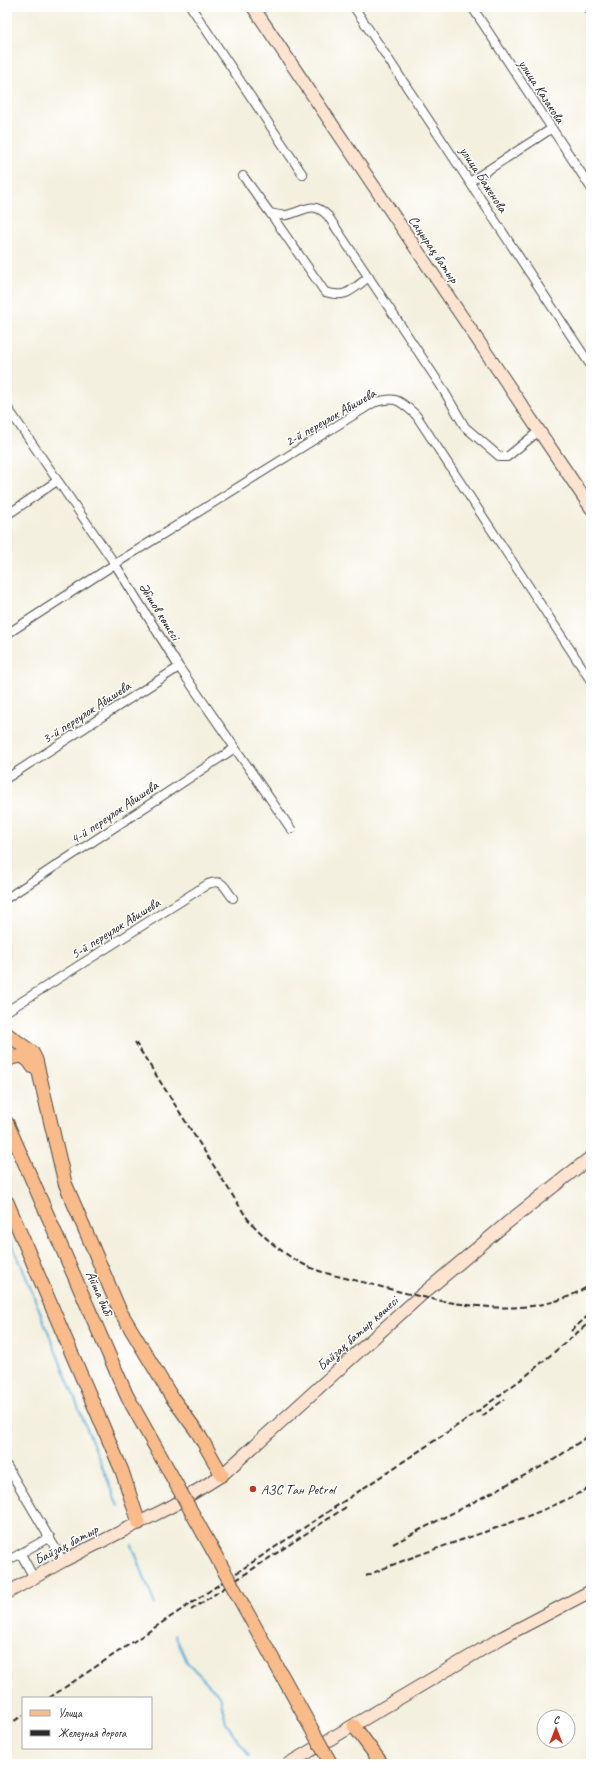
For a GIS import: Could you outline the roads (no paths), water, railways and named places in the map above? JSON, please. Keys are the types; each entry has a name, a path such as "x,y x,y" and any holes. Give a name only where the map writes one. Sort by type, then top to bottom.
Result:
{"main road":[{"path":"7,1034 32,1052 36,1060 65,1183 120,1311 171,1396 198,1433 222,1475"},
{"path":"7,1060 17,1055 25,1057 31,1064 41,1083"},
{"name":"Айша бибі","path":"7,1123 127,1396 331,1764"},
{"path":"7,1202 122,1470 139,1523"},
{"path":"354,1726 382,1764"}],"street":[{"path":"191,7 303,175"},
{"name":"Саңырақ батыр","path":"253,7 591,508"},
{"name":"улица Баженова","path":"354,7 471,181 591,366"},
{"name":"улица Казакова","path":"472,7 591,188"},
{"path":"588,7 591,12"},
{"path":"471,181 551,129"},
{"path":"243,176 325,292 335,295 345,295 369,277"},
{"path":"270,213 286,215 314,207 322,210 442,386 465,427 497,454 504,458 507,457 539,431"},
{"name":"2-й переулок Абишева","path":"7,634 115,564 372,404 388,398 397,399 416,415 591,681"},
{"name":"Әбішов көшесі","path":"7,407 115,564 179,667 291,829"},
{"path":"7,515 57,481"},
{"name":"3-й переулок Абишева","path":"7,778 179,667"},
{"name":"4-й переулок Абишева","path":"7,898 235,748"},
{"name":"5-й переулок Абишева","path":"7,1011 208,884 216,881 222,883 233,898"},
{"name":"Байзақ батыр көшесі","path":"139,1523 174,1505 222,1475 420,1297 506,1223 591,1157"},
{"path":"7,1466 63,1561"},
{"name":"Байзақ батыр","path":"7,1593 63,1561 139,1523"},
{"path":"7,1562 50,1537"},
{"path":"21,1554 34,1578"},
{"path":"288,1764 503,1637 591,1591"}],"waterway":[{"path":"7,1235 20,1262 118,1506"},
{"path":"132,1545 155,1605"},
{"path":"175,1635 187,1662 220,1696 226,1723 249,1756"}],"railway":[{"path":"135,1042 247,1218 278,1248 304,1265 328,1274 424,1297 453,1303 483,1306 512,1307 541,1305 567,1297 591,1284"},
{"path":"571,1331 591,1313"},
{"path":"50,1697 470,1417 527,1375 591,1321"},
{"path":"482,1416 505,1399"},
{"path":"393,1544 552,1461 591,1434"},
{"path":"366,1576 394,1564 536,1513 591,1487"},
{"path":"191,1610 346,1507"},
{"path":"7,1726 22,1716"}],"place":[{"name":"АЗС Тан Petrol","path":"253,1489"}]}
